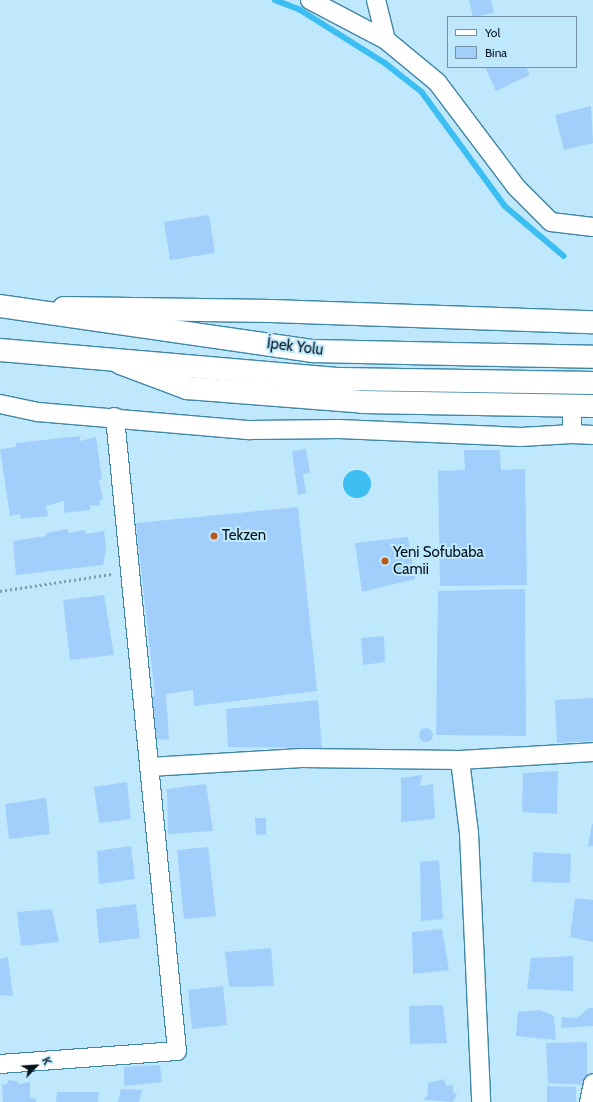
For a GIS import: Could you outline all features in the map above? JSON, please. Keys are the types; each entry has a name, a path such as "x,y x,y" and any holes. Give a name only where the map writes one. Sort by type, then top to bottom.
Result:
{"main road":[{"path":"7,307 271,311 593,322"},
{"name":"İpek Yolu","path":"7,307 313,351 593,357"},
{"name":"İpek Yolu","path":"0,350 340,379 593,383"},
{"path":"109,359 187,388 363,402 583,406"}],"street":[{"path":"310,0 386,40 437,82 516,187 551,222 593,227"},
{"path":"376,0 386,40"},
{"path":"0,404 38,412 115,417 250,430 339,429 522,437 593,434"},
{"path":"572,434 583,406"},
{"path":"0,1064 177,1052 115,417"},
{"path":"149,767 302,758 460,760 593,752"},
{"path":"460,760 469,841 481,1102"},
{"path":"589,1102 593,1083"}],"path":[{"path":"0,591 108,575 129,568"}],"water":[{"path":"357,470 367,474 371,484 367,494 357,498 347,494 343,484 347,474"}],"building":[{"path":"469,0 491,0 494,13 473,16"},
{"path":"485,68 526,68 530,75 496,91"},
{"path":"591,106 593,143 564,150 555,115"},
{"path":"209,215 215,253 170,260 164,222"},
{"path":"80,436 80,441 96,437 102,479 99,480 103,500 99,501 100,506 90,505 90,510 64,513 64,501 46,506 48,516 21,519 20,514 10,516 0,449 16,447 16,443"},
{"path":"306,449 310,473 303,474 306,493 298,495 292,451"},
{"path":"464,450 500,450 501,470 525,469 527,585 440,586 438,471 465,470"},
{"path":"298,507 317,691 194,706 193,690 166,694 169,740 154,739 148,696 155,696 136,523"},
{"path":"67,529 69,533 85,530 85,534 104,531 106,549 103,565 16,575 13,541 46,536 46,533"},
{"name":"Yeni Sofubaba Camii","path":"408,537 415,579 362,592 355,543"},
{"path":"525,589 526,736 436,735 438,591"},
{"path":"104,595 114,655 70,660 63,600"},
{"path":"384,636 385,662 363,665 361,638"},
{"path":"593,698 593,741 557,743 555,700"},
{"path":"318,700 322,748 228,747 226,709"},
{"path":"423,728 429,728 433,732 433,738 429,742 423,742 419,738 419,732"},
{"path":"558,771 557,814 522,812 523,773"},
{"path":"422,775 420,786 433,784 435,819 401,822 401,778"},
{"path":"127,782 131,819 99,823 94,787"},
{"path":"206,784 213,831 168,834 167,789"},
{"path":"46,798 50,834 9,839 5,804"},
{"path":"255,818 266,818 266,835 256,834"},
{"path":"592,824 593,846 588,846"},
{"path":"131,846 135,879 99,884 97,851"},
{"path":"208,847 216,916 184,919 177,850"},
{"path":"533,852 571,854 570,883 532,882"},
{"path":"439,860 443,919 421,921 420,862"},
{"path":"575,898 593,900 593,942 570,937"},
{"path":"136,904 140,938 99,943 96,909"},
{"path":"52,909 59,942 21,946 17,912"},
{"path":"442,929 449,970 413,974 412,932"},
{"path":"271,948 274,986 229,987 225,952"},
{"path":"573,956 573,991 527,989 531,958"},
{"path":"8,957 13,996 0,995 0,959"},
{"path":"223,986 227,1025 192,1029 188,990"},
{"path":"443,1005 447,1043 410,1044 409,1006"},
{"path":"589,1008 593,1008 593,1026 561,1028 562,1017 577,1018"},
{"path":"540,1010 554,1016 556,1040 516,1036 518,1012"},
{"path":"587,1042 587,1085 548,1083 546,1043"},
{"path":"160,1065 162,1082 124,1086 124,1067"},
{"path":"444,1079 446,1086 453,1085 453,1092 457,1094 453,1102 423,1100 428,1094 428,1083"},
{"path":"8,1080 17,1081 19,1084 30,1082 30,1098 36,1099 36,1102 3,1102 2,1085 7,1084"},
{"path":"547,1086 576,1087 576,1102 547,1102"},
{"path":"121,1089 142,1090 139,1102 118,1102"},
{"path":"57,1092 99,1092 98,1102 56,1102"}],"waterway":[{"path":"275,0 299,9 385,63 422,92 505,206 564,256"}],"place":[{"name":"Tekzen","path":"214,536"},
{"name":"Yeni Sofubaba Camii","path":"385,561"}]}
